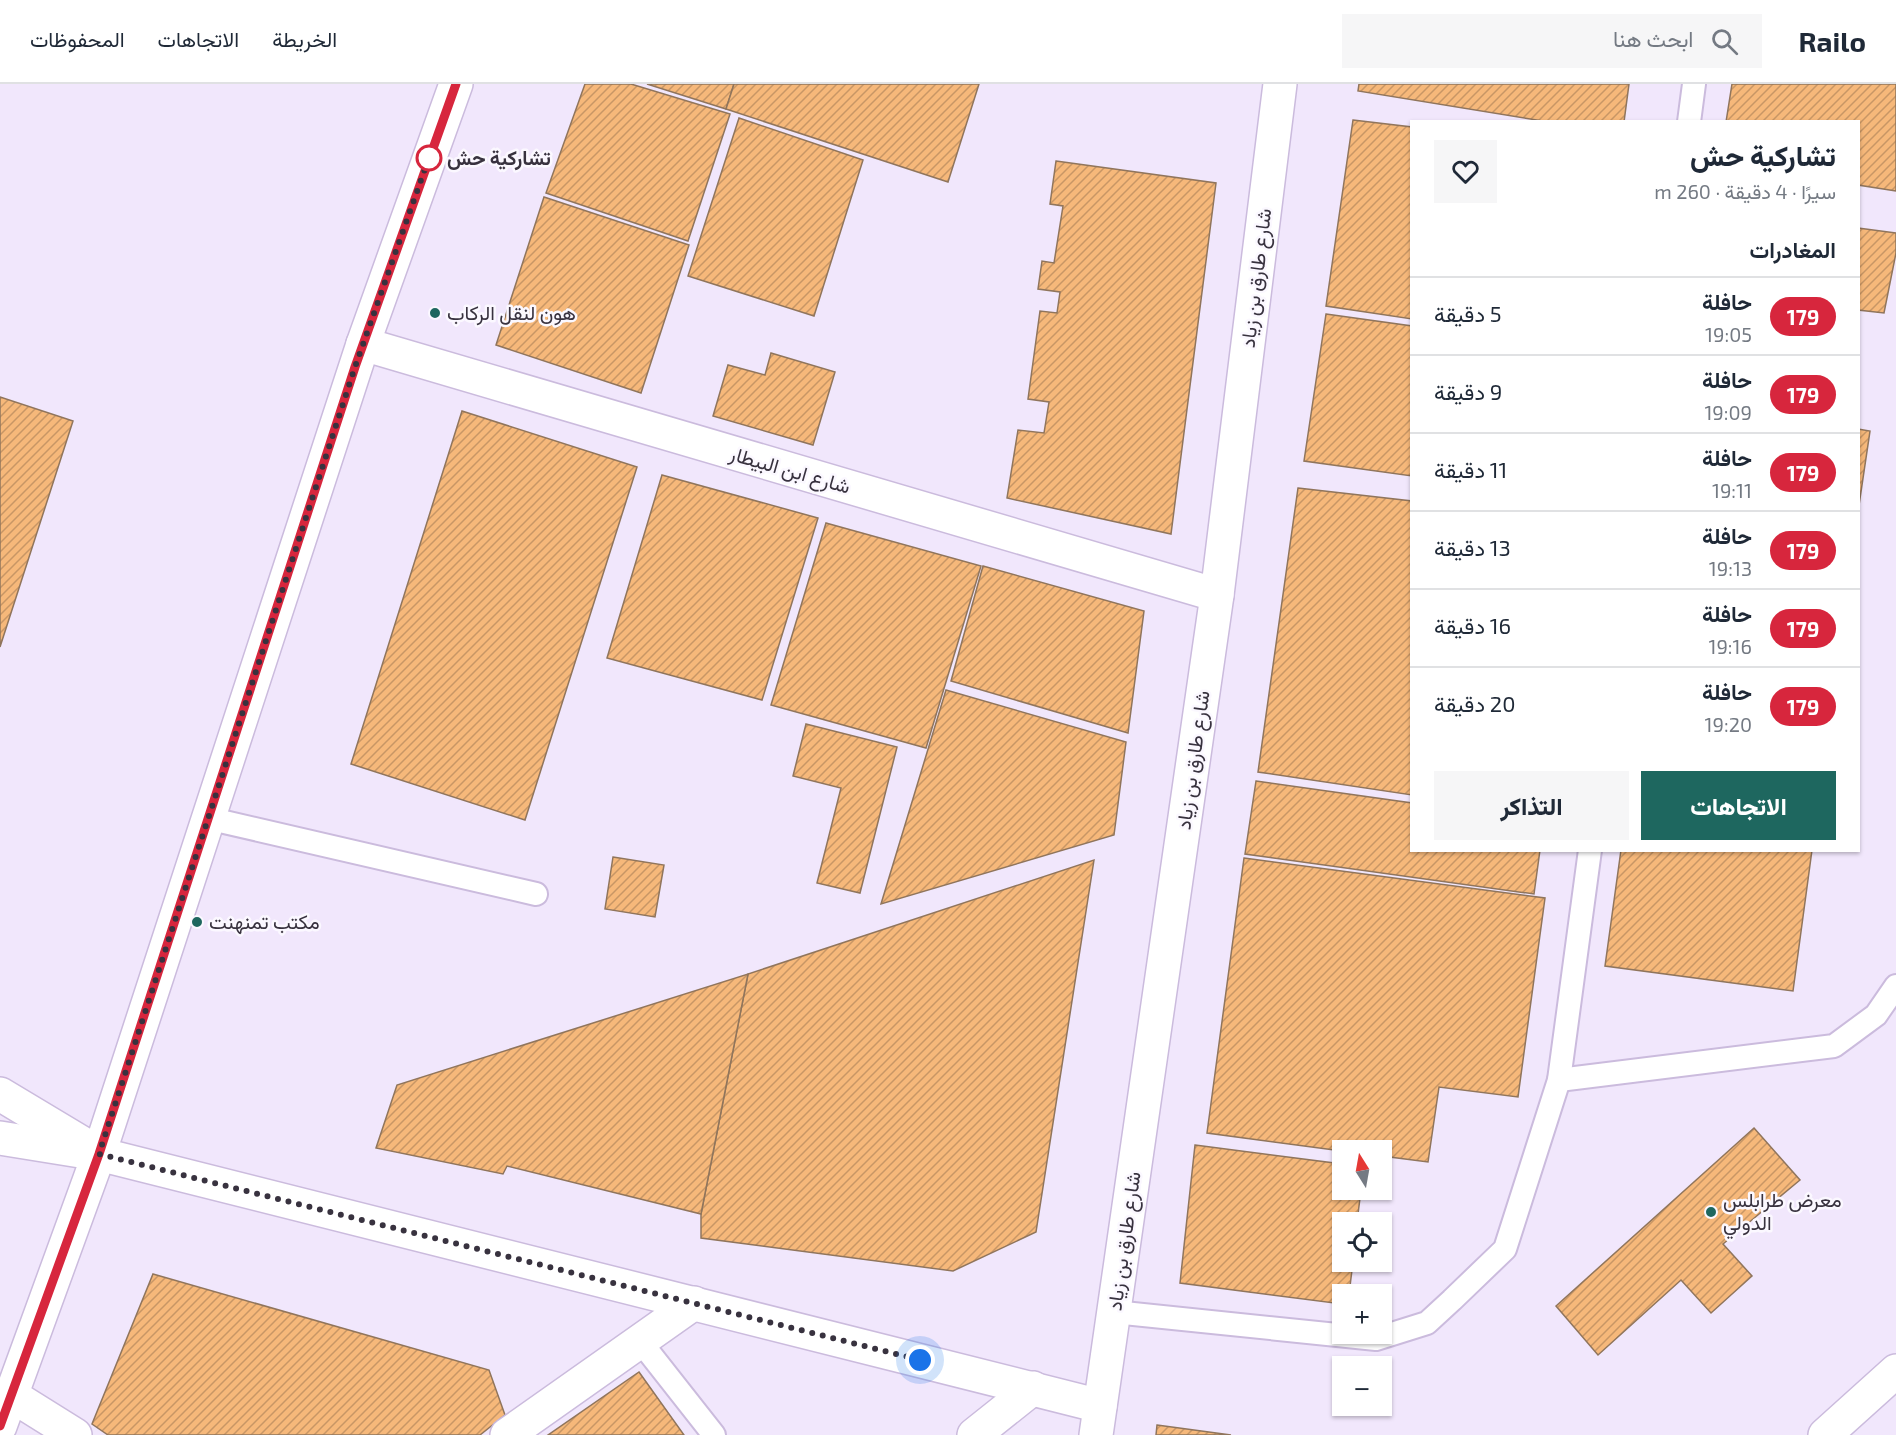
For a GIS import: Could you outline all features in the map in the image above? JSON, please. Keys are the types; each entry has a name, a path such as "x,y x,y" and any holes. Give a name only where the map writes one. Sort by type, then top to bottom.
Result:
{"street":[{"path":"0,1426 99,1154 363,344 456,84"},
{"name":"شارع طارق بن زياد","path":"1098,1420 1216,595 1280,84"},
{"name":"شارع ابن البيطار","path":"363,344 1216,595"},
{"path":"0,1094 99,1154"},
{"path":"0,1137 99,1154 1033,1388 1098,1420"},
{"path":"507,1435 694,1304"},
{"path":"1825,1435 1896,1371"},
{"path":"974,1435 1033,1388"},
{"path":"12,1395 75,1435"}],"lane":[{"path":"1689,120 1694,84"},
{"path":"207,818 536,894"},
{"path":"1114,1312 1376,1339 1427,1323 1504,1249 1559,1080 1590,852"},
{"path":"1559,1080 1834,1046 1876,1015 1896,986"},
{"path":"640,1341 714,1435"}],"building":[{"path":"585,84 631,84 730,114 688,241 546,193"},
{"path":"647,84 734,84 726,109"},
{"path":"734,84 979,84 948,182 726,109"},
{"path":"1359,84 1629,84 1624,120 1537,120 1358,91"},
{"path":"1732,84 1896,84 1896,191 1860,185 1860,120 1726,120"},
{"path":"739,118 863,160 814,316 688,276"},
{"path":"1353,120 1410,127 1410,319 1326,306"},
{"path":"1056,161 1216,183 1171,534 1007,498 1018,430 1044,433 1049,402 1028,399 1040,311 1057,313 1060,292 1038,289 1042,261 1054,263 1063,206 1050,204"},
{"path":"544,197 689,245 641,393 496,345"},
{"path":"1860,228 1896,233 1896,253 1884,313 1860,310"},
{"path":"1326,314 1410,326 1410,476 1304,461"},
{"path":"771,353 835,372 813,445 713,416 728,365 765,375"},
{"path":"0,397 73,421 0,647"},
{"path":"462,411 637,467 525,820 351,764"},
{"path":"1860,429 1870,431 1860,498"},
{"path":"662,475 818,518 762,700 607,658"},
{"path":"1298,488 1410,501 1410,795 1258,772"},
{"path":"826,523 981,566 926,748 771,705"},
{"path":"983,566 1144,611 1128,733 951,681"},
{"path":"946,690 1126,742 1114,835 881,904"},
{"path":"806,724 897,747 860,893 817,883 841,788 793,776"},
{"path":"1256,781 1410,803 1410,852 1540,852 1534,894 1245,854"},
{"path":"1621,852 1812,852 1793,991 1605,966"},
{"path":"613,857 664,865 655,917 605,909"},
{"path":"1244,858 1545,898 1518,1097 1439,1087 1428,1162 1392,1157 1392,1140 1332,1140 1332,1150 1207,1133"},
{"path":"1094,860 1036,1232 953,1271 701,1238 701,1214 748,974"},
{"path":"748,974 701,1214 507,1166 503,1174 376,1148 397,1085"},
{"name":"معرض طرابلس الدولي","path":"1754,1128 1800,1180 1723,1244 1752,1276 1711,1313 1681,1280 1598,1355 1556,1306"},
{"path":"1195,1145 1332,1163 1332,1200 1360,1200 1358,1212 1332,1212 1332,1272 1352,1272 1350,1284 1332,1284 1332,1303 1180,1283"},
{"path":"153,1274 489,1370 505,1415 480,1435 108,1435 92,1424"},
{"path":"639,1372 684,1435 548,1435"},
{"path":"1157,1425 1231,1435 1156,1435"}],"bus line":[{"name":"179","path":"0,1426 99,1154 370,322 456,84"}],"place":[{"name":"تشاركية حش","path":"429,158"},
{"name":"هون لنقل الركاب","path":"435,313"},
{"name":"مكتب تمنهنت","path":"197,922"},
{"name":"معرض طرابلس الدولي","path":"1711,1212"}],"route":[{"path":"429,158 432,149 355,367 99,1154 920,1360"}]}
